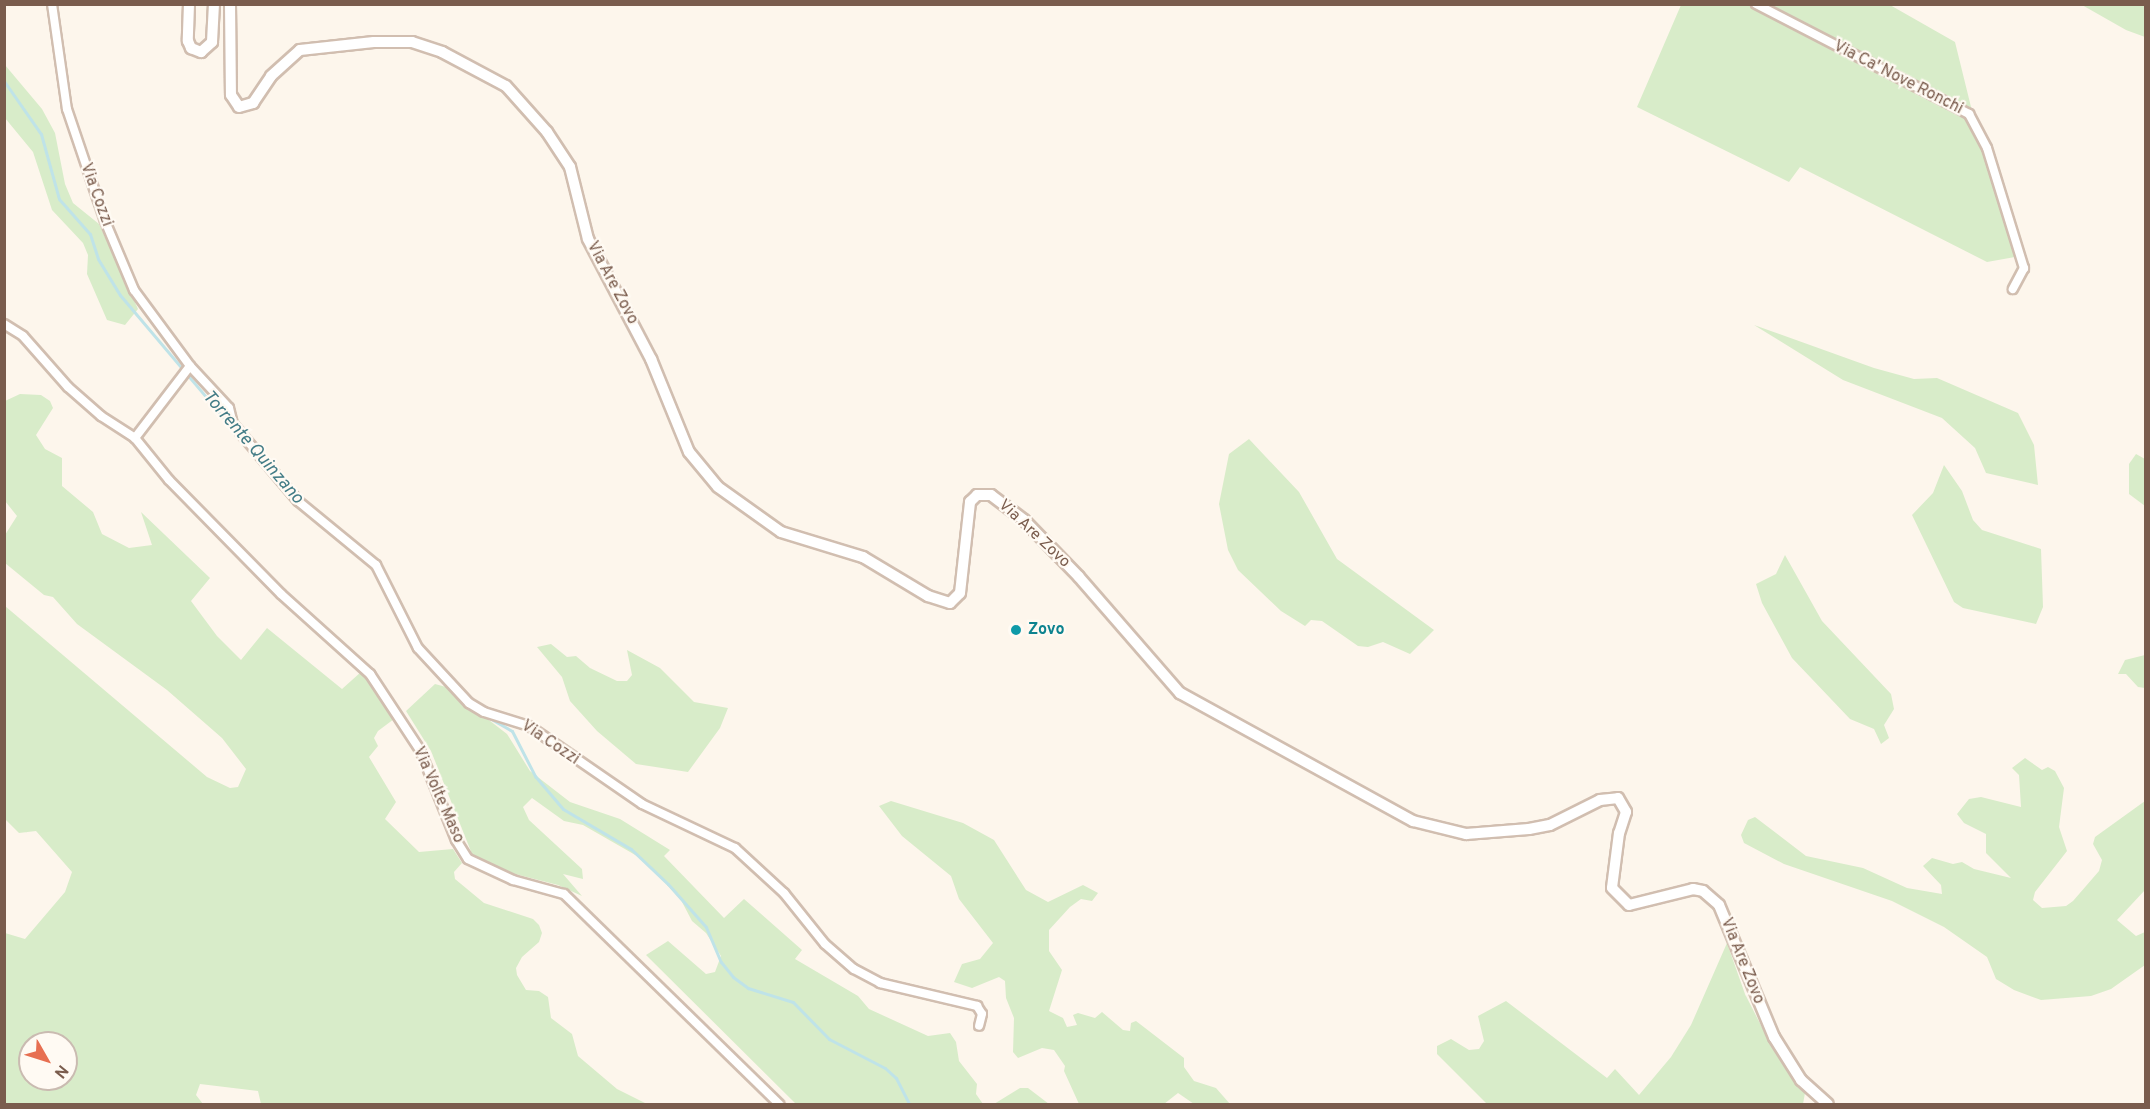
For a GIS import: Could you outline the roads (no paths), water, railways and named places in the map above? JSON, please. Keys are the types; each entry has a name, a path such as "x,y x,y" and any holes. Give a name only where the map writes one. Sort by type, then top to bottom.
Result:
{"street":[{"name":"Via Cozzi","path":"52,4 67,109 105,221 134,290 190,366 229,408 233,424 298,501 376,565 418,648 469,703 484,712 529,726 642,804 735,848 784,893 825,944 854,969 880,983 977,1006 982,1014 979,1026"},
{"path":"189,4 188,41 191,48 201,52 212,42 214,4"},
{"name":"Via Are Zovo","path":"230,4 231,95 239,107 250,106 271,76 300,50 330,45 412,42 442,52 506,86 547,132 570,167 588,239 651,359 689,452 718,487 782,532 863,557 928,596 950,603 960,593 970,501 977,495 991,495 1018,515 1079,576 1180,693 1413,821 1466,834 1529,829 1550,825 1600,800 1618,798 1626,812 1619,833 1612,888 1629,905 1693,889 1703,891 1719,905 1774,1037 1801,1080 1828,1104"},
{"name":"Via Ca' Nove Ronchi","path":"1756,4 1969,114 1987,148 2024,268 2013,289"},
{"path":"4,324 23,336 68,387 101,416 135,438 190,366"},
{"name":"Via Volte Maso","path":"135,438 169,480 281,594 370,674 420,750 456,840 468,859 513,880 564,894 779,1104"}],"waterway":[{"name":"Torrente Quinzano","path":"4,81 41,134 59,199 90,234 98,259 120,295 230,425"},
{"name":"Torrente Quinzano","path":"382,585 410,640"},
{"name":"Torrente Quinzano","path":"425,660 465,704"},
{"name":"Torrente Quinzano","path":"486,716 512,731 535,776 563,809 631,849 668,884 706,927 721,962 733,977 748,988 793,1002 829,1039 885,1068 896,1078 909,1104"}],"place":[{"name":"Zovo","path":"1016,630"}]}
